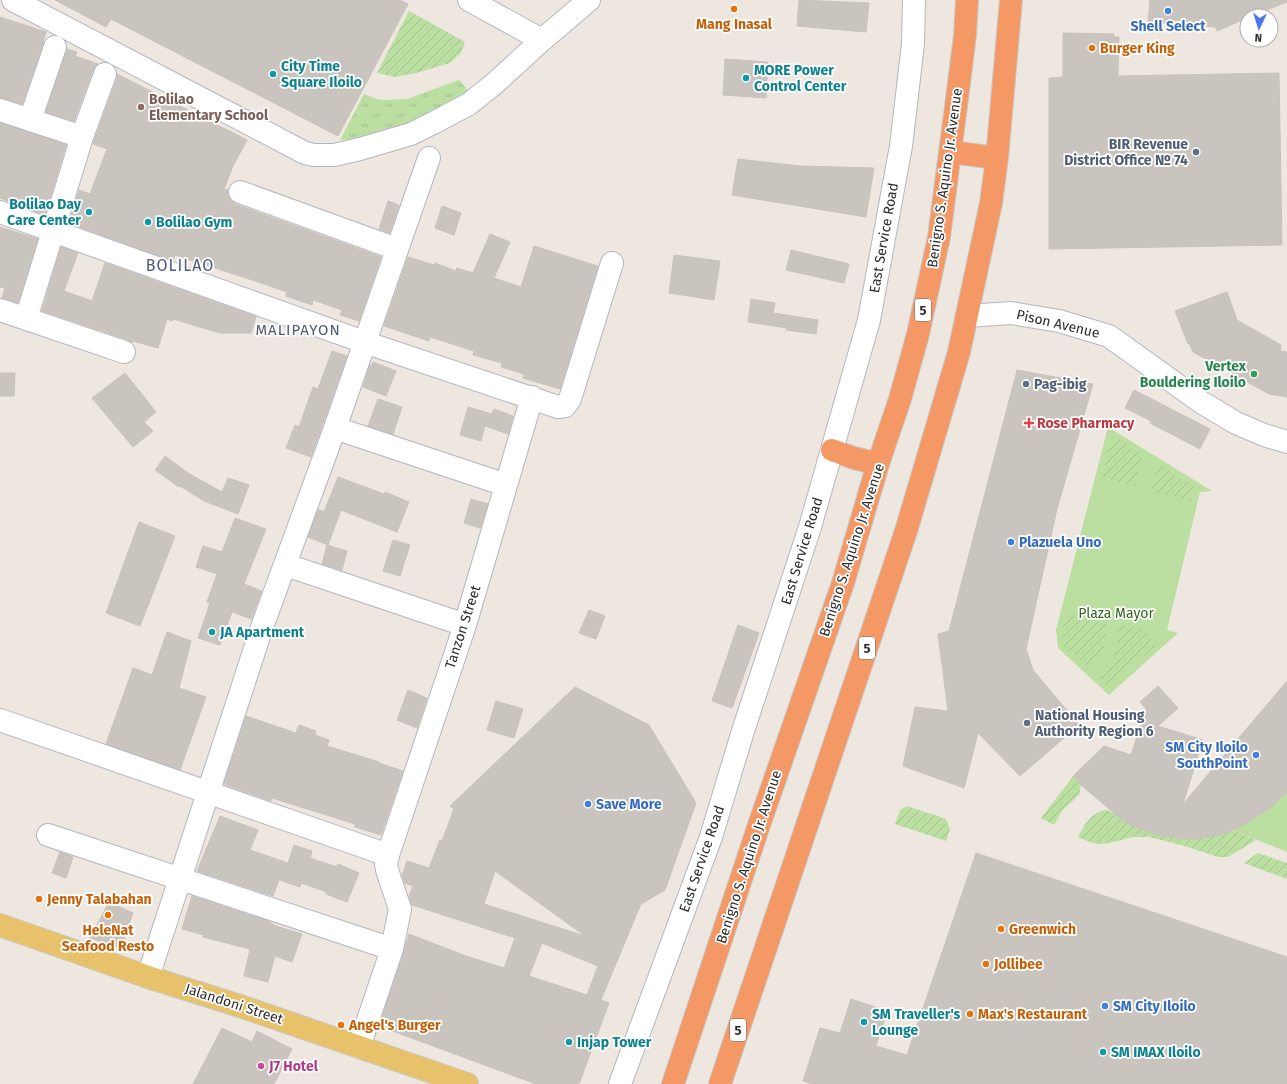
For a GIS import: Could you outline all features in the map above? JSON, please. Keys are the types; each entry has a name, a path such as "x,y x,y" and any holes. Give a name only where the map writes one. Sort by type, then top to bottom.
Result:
{"highway":[{"name":"Benigno S. Aquino Jr. Avenue","path":"673,1084 759,825 843,583 878,464 900,399 918,334 939,237 965,35 967,0"},
{"name":"5","path":"720,1084 906,531 957,359 991,203 997,158 1011,0"},
{"path":"951,152 997,158"},
{"path":"832,450 854,458 878,464"}],"main road":[{"name":"Jalandoni Street","path":"0,926 467,1084"}],"street":[{"path":"13,0 305,153 314,155 334,155 381,144 411,134 469,104 589,0"},
{"path":"469,0 542,40"},
{"name":"East Service Road","path":"620,1084 711,837 743,731 810,527 869,320 886,233 904,125 913,44 914,0"},
{"path":"30,120 55,47"},
{"path":"26,319 82,138 105,74"},
{"path":"0,110 82,138"},
{"path":"148,977 262,627 335,428 429,158"},
{"path":"240,192 397,249"},
{"path":"0,212 364,342 558,407 565,406 570,399 612,263"},
{"path":"0,310 124,352"},
{"name":"Pison Avenue","path":"967,316 1011,313 1059,322 1109,336 1213,409 1243,426 1264,435 1287,442"},
{"name":"Tanzon Street","path":"359,1047 392,949 400,909 387,870 386,864 388,855 465,625 532,398"},
{"path":"335,428 506,485"},
{"path":"286,565 465,625"},
{"path":"0,720 388,855"},
{"path":"48,835 392,949"}],"green space":[{"path":"409,11 465,42 461,53 450,63 416,73 395,77 377,73"},
{"path":"459,80 471,94 405,126 373,136 340,140 364,94 380,100 407,99"},
{"name":"Plaza Mayor","path":"1108,427 1212,491 1200,492 1167,630 1178,633 1109,695 1058,648 1056,630"},
{"path":"1112,436 1142,455 1135,486 1102,477"},
{"path":"1158,464 1194,487 1191,501 1152,491"},
{"path":"1066,612 1107,624 1105,643 1101,653 1089,668 1064,646 1062,630"},
{"path":"1119,625 1144,630 1155,646 1109,687 1098,677 1105,671 1113,659 1117,648"},
{"path":"1074,775 1081,785 1079,795 1062,811 1054,825 1041,818"},
{"path":"1287,792 1287,852 1233,830 1262,814"},
{"path":"907,806 946,819 950,829 946,841 895,824 900,810"},
{"path":"1105,810 1110,811 1131,825 1158,835 1220,835 1233,830 1256,840 1228,857 1218,857 1185,846 1149,837 1133,837 1100,844 1092,843 1078,837 1085,824 1092,817"},
{"path":"1258,853 1287,863 1287,879 1244,863"}],"building":[{"path":"55,0 400,0 408,4 338,136 111,19 106,27"},
{"path":"799,0 869,3 866,32 797,26"},
{"path":"1150,0 1287,0 1287,2 1272,8 1239,8 1239,21 1217,31 1215,27 1148,22"},
{"path":"0,17 46,32 44,42 22,104 0,98"},
{"path":"1063,33 1114,34 1114,37 1119,37 1118,76 1279,73 1282,245 1049,249 1049,78 1063,77"},
{"path":"67,49 77,52 75,56 98,64 93,70 74,121 46,112"},
{"name":"MORE Power Control Center","path":"725,59 768,62 766,98 723,95"},
{"path":"117,74 247,140 233,166 224,189 228,190 230,200 235,204 381,257 359,321 340,315 342,310 313,300 312,305 286,296 287,292 258,282 175,255 173,261 69,223 79,190 90,194 107,149 93,144 117,78"},
{"path":"0,123 66,145 45,215 0,198"},
{"path":"738,159 800,166 874,168 866,217 732,195"},
{"path":"388,201 399,205 390,233 379,229"},
{"path":"442,206 461,213 454,235 435,228"},
{"path":"0,227 38,239 18,303 2,298 5,288 0,287"},
{"path":"490,234 510,242 494,278 521,287 534,246 598,266 560,389 523,378 524,374 501,367 502,363 473,355 474,351 430,337 429,341 384,326 408,257 434,265 435,263 456,271 457,268 473,273"},
{"path":"61,247 78,253 64,291 92,301 105,263 256,317 251,333 220,333 173,319 172,321 167,319 158,348 133,341 132,343 128,340 42,311"},
{"path":"791,250 849,264 844,283 786,270"},
{"path":"674,255 720,261 714,300 669,293"},
{"path":"1227,292 1237,320 1281,345 1280,351 1287,352 1287,397 1269,394 1193,352 1189,343 1188,344 1175,311"},
{"path":"751,299 775,303 773,313 818,320 816,334 786,330 787,328 748,322"},
{"path":"332,351 347,356 311,457 286,448 295,425 299,427 313,387 318,389"},
{"path":"373,362 396,371 386,396 363,387 370,365 372,365"},
{"name":"Plazuela Uno","path":"1017,370 1093,384 1057,509 1026,649 1033,670 1079,725 1020,776 978,733 964,788 903,766 915,707 948,711 938,634 949,631"},
{"path":"0,373 15,373 14,396 0,396"},
{"path":"125,373 156,412 144,422 153,431 133,447 92,398"},
{"path":"1134,390 1210,429 1200,449 1125,408"},
{"path":"378,399 402,407 393,434 368,426"},
{"path":"468,407 492,414 494,409 513,416 508,434 485,426 481,441 460,435"},
{"path":"165,456 188,473 222,492 228,478 249,485 238,514 204,501 180,486 179,487 155,470"},
{"path":"338,477 384,494 385,492 409,502 397,532 341,510 328,545 308,537 318,509 324,512"},
{"path":"471,499 488,504 480,528 464,523"},
{"path":"235,518 266,529 244,584 262,591 251,619 232,612 220,645 198,638 210,603 207,602 217,574 196,567 203,546 222,552"},
{"path":"139,522 175,536 140,626 106,613"},
{"path":"393,540 410,545 400,576 383,571"},
{"path":"327,545 347,551 342,570 322,564"},
{"path":"589,610 605,616 596,639 579,633"},
{"path":"738,625 759,633 732,708 712,701"},
{"path":"167,632 191,641 179,688 206,697 180,770 106,744 133,668 152,675"},
{"name":"SM City Iloilo SouthPoint","path":"1287,681 1287,792 1273,806 1248,823 1220,835 1197,839 1157,835 1131,825 1120,818 1081,785 1074,775 1104,746 1131,755 1146,709 1140,702 1158,686 1178,708 1158,726 1203,740 1183,804"},
{"path":"575,687 649,725 696,803 665,890 641,904 612,973 601,1000 609,1003 579,1084 536,1084 379,1026 409,934 466,956 504,968 515,938 412,905 409,896 413,886 405,883 402,876 407,861 429,868 440,840 442,841 454,809 450,806","holes":["495,871 585,936 484,904","542,943 598,966 587,995 529,976"]},
{"path":"408,690 427,698 417,728 397,720"},
{"path":"496,701 523,709 514,738 487,730"},
{"path":"246,716 296,733 299,725 316,731 315,735 329,740 327,746 403,771 381,835 355,827 355,824 272,798 271,801 224,784"},
{"path":"220,816 258,830 250,850 288,863 294,845 312,851 310,858 337,867 338,864 359,873 347,902 326,894 327,892 301,883 300,887 279,880 273,896 197,871"},
{"path":"60,852 73,857 66,878 52,873"},
{"name":"SM City Iloilo","path":"976,853 1287,957 1287,1084 812,1084 803,1081 820,1028 840,1033 851,999 887,1011 876,1046 907,1055"},
{"path":"192,896 302,934 292,962 275,956 268,982 244,976 250,949 203,937 204,935 182,929"},
{"path":"109,902 133,913 121,948 90,938"},
{"path":"222,1028 252,1042 257,1031 292,1049 274,1084 193,1084"}],"place":[{"name":"Mang Inasal","path":"734,9"},
{"name":"Shell Select","path":"1168,11"},
{"name":"Burger King","path":"1092,48"},
{"name":"City Time Square Iloilo","path":"273,74"},
{"name":"MORE Power Control Center","path":"746,78"},
{"name":"Bolilao Elementary School","path":"141,107"},
{"name":"BIR Revenue District Office № 74","path":"1196,152"},
{"name":"Bolilao Day Care Center","path":"89,212"},
{"name":"Bolilao Gym","path":"148,222"},
{"name":"Vertex Bouldering Iloilo","path":"1254,374"},
{"name":"Pag-ibig","path":"1026,384"},
{"name":"Rose Pharmacy","path":"1029,423"},
{"name":"Plazuela Uno","path":"1011,542"},
{"name":"JA Apartment","path":"212,632"},
{"name":"National Housing Authority Region 6","path":"1027,723"},
{"name":"SM City Iloilo SouthPoint","path":"1256,755"},
{"name":"Save More","path":"588,804"},
{"name":"Jenny Talabahan","path":"39,899"},
{"name":"HeleNat Seafood Resto","path":"108,915"},
{"name":"Greenwich","path":"1001,929"},
{"name":"Jollibee","path":"986,964"},
{"name":"SM City Iloilo","path":"1105,1006"},
{"name":"Max's Restaurant","path":"970,1014"},
{"name":"SM Traveller's Lounge","path":"864,1022"},
{"name":"Angel's Burger","path":"341,1025"},
{"name":"Injap Tower","path":"569,1042"},
{"name":"SM IMAX Iloilo","path":"1103,1052"},
{"name":"J7 Hotel","path":"261,1066"}],"district":[{"name":"BOLILAO","path":"180,265"},
{"name":"MALIPAYON","path":"298,330"}]}
